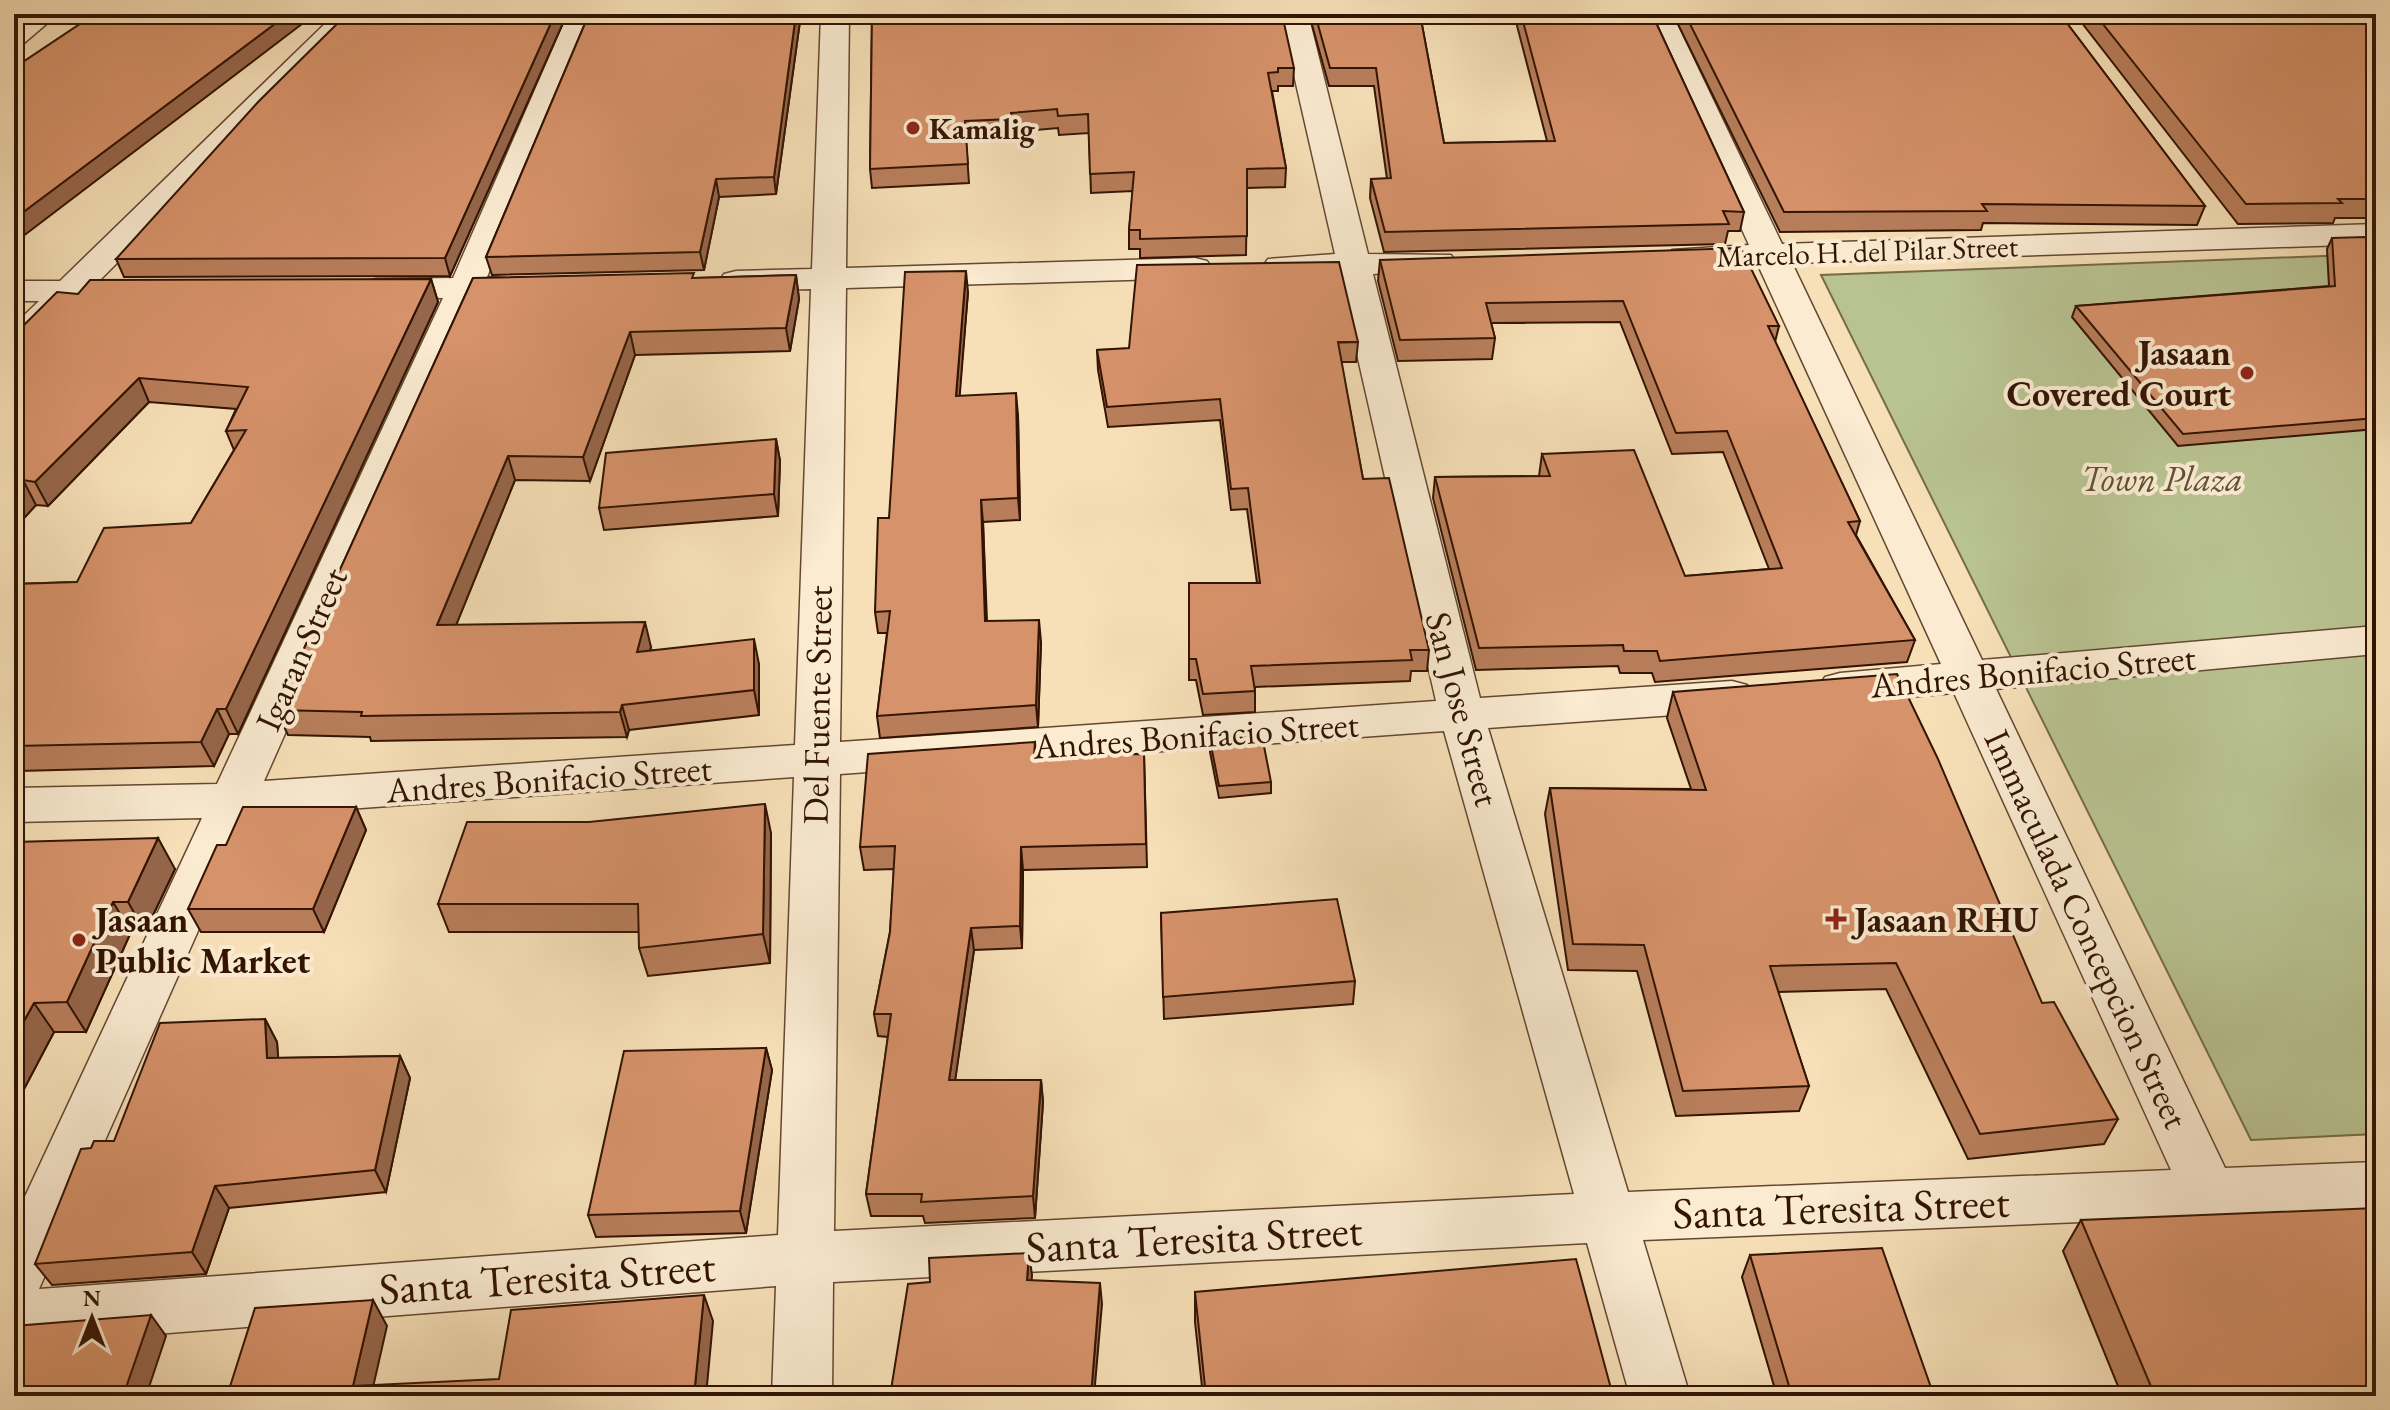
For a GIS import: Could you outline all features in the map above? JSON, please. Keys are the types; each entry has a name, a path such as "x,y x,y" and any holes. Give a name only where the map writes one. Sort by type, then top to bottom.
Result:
{"street":[{"path":"14,37 44,14"},
{"path":"14,345 351,14"},
{"name":"Igaran Street","path":"14,1282 465,289 582,14"},
{"name":"Del Fuente Street","path":"802,1396 835,14"},
{"name":"San Jose Street","path":"1294,14 1462,716 1660,1396"},
{"name":"Immaculada Concepcion Street","path":"1658,14 1774,255 2209,1192"},
{"name":"Marcelo H. del Pilar Street","path":"1649,258 1774,255 2220,227 2376,234"},
{"path":"702,282 1478,261"},
{"path":"337,290 559,286"},
{"path":"14,291 178,291"},
{"name":"Andres Bonifacio Street","path":"14,805 233,800 815,762 1971,678 2376,640"},
{"name":"Santa Teresita Street","path":"14,1318 805,1258 1608,1217 2376,1186"}],"green space":[{"name":"Town Plaza","path":"2376,254 2376,1134 2251,1140 1821,275"}],"building":[{"path":"95,14 288,14 14,219 14,90 23,84 14,83 14,68"},
{"path":"347,14 555,14 445,258 116,259 259,101"},
{"path":"589,14 796,14 774,177 716,179 700,252 486,257"},
{"path":"872,14 1282,14 1294,68 1278,68 1278,72 1268,73 1286,168 1247,169 1247,236 1140,239 1140,230 1129,230 1134,172 1090,174 1088,114 1058,116 1057,109 1011,113 1011,119 965,121 968,164 870,169"},
{"path":"1315,14 1420,14 1444,143 1555,141 1521,14 1652,14 1744,212 1723,211 1729,224 1385,232 1371,179 1391,178 1376,68 1330,68"},
{"path":"1685,14 2060,14 2205,206 1982,204 1987,211 1784,212"},
{"path":"2095,14 2376,14 2376,199 2338,199 2342,203 2246,204"},
{"name":"Jasaan Covered Court","path":"2365,237 2376,247 2376,418 2183,434 2076,306 2335,286 2332,238"},
{"path":"1741,248 1779,326 1768,326 1860,521 1848,522 1915,640 1660,661 1657,651 1624,651 1623,645 1479,648 1435,477 1550,476 1542,454 1634,450 1685,576 1782,568 1727,431 1676,433 1623,301 1486,303 1495,338 1400,340 1380,260"},
{"path":"1339,262 1358,342 1338,342 1363,479 1389,478 1429,650 1410,650 1412,660 1251,666 1255,691 1203,694 1196,659 1189,659 1189,583 1260,583 1248,488 1231,489 1220,399 1107,407 1097,350 1129,348 1137,265"},
{"path":"966,271 956,396 1016,393 1018,498 981,500 985,621 1039,620 1036,705 877,716 890,611 875,612 878,518 889,518 905,272"},
{"path":"694,273 692,278 796,275 786,328 630,332 583,457 508,456 437,625 645,622 637,652 754,639 754,690 622,705 620,712 361,716 362,712 276,710 473,278"},
{"path":"431,279 226,709 217,709 201,742 14,746 14,584 77,582 104,528 191,523 246,430 226,431 248,387 139,378 35,482 23,480 14,490 14,332 57,292 78,294 90,280"},
{"path":"776,439 774,494 599,508 606,453"},
{"path":"1897,674 1938,759 2042,1003 2054,1002 2118,1119 1980,1134 1896,963 1770,966 1809,1086 1683,1091 1644,945 1573,944 1550,788 1706,790 1673,692"},
{"path":"1262,736 1271,782 1219,786 1210,740"},
{"path":"1035,742 1034,756 1144,754 1146,844 1021,847 1020,926 971,928 949,1080 1041,1080 1033,1196 921,1202 922,1194 866,1194 891,1014 874,1014 890,932 895,846 860,847 868,754"},
{"path":"765,804 763,934 639,948 638,904 438,904 467,822 589,822"},
{"path":"243,807 356,807 313,909 188,909 217,845 226,845"},
{"name":"Jasaan Public Market","path":"158,838 128,902 113,902 67,1002 34,1003 14,1039 14,842"},
{"path":"1337,899 1355,981 1163,997 1161,913"},
{"path":"265,1019 267,1058 400,1056 375,1170 215,1186 192,1252 35,1264 81,1149 91,1148 94,1141 114,1141 160,1023"},
{"path":"766,1048 740,1211 588,1215 624,1051"},
{"path":"2376,1208 2376,1396 2155,1396 2081,1220"},
{"path":"1882,1248 1934,1396 1792,1396 1750,1255"},
{"path":"1029,1253 1027,1280 1100,1283 1091,1396 890,1396 908,1284 930,1282 929,1258"},
{"path":"1576,1259 1613,1396 1206,1396 1195,1292"},
{"path":"704,1295 694,1396 227,1396 255,1308 373,1300 353,1386 499,1379 511,1310"},
{"path":"151,1315 123,1396 14,1396 14,1326"}],"place":[{"name":"Kamalig","path":"913,128"},
{"name":"Jasaan Covered Court","path":"2247,373"},
{"name":"Jasaan RHU","path":"1836,919"},
{"name":"Jasaan Public Market","path":"79,940"}]}
